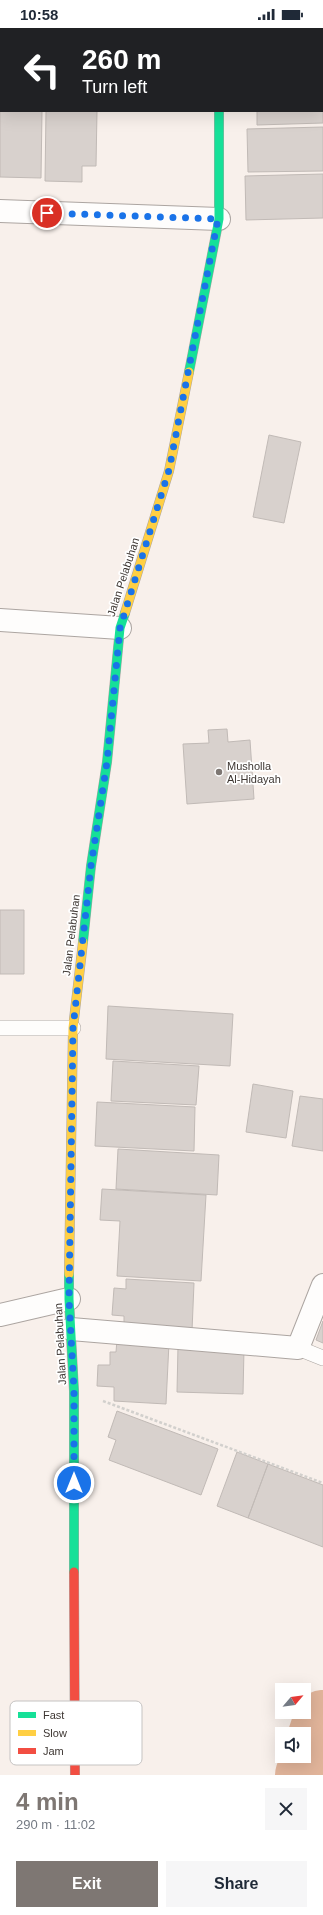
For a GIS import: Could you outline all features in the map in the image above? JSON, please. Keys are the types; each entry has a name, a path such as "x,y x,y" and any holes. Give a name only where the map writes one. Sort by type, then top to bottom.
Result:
{"street":[{"name":"Jalan Pelabuhan","path":"74,1701 74,1390 69,1300 73,1028 91,866 107,762 120,628 169,470 218,219 219,112"},
{"path":"0,211 218,219"},
{"path":"0,620 120,628"},
{"path":"71,1330 298,1348 323,1285"},
{"path":"0,1315 69,1300"}],"lane":[{"path":"0,1028 73,1028"},
{"path":"298,1348 323,1358"}],"path":[{"path":"74,1390 323,1483"}],"building":[{"path":"0,112 42,112 41,178 0,177"},
{"path":"46,112 97,112 96,166 82,166 82,182 45,181"},
{"path":"257,112 323,112 323,123 257,125"},
{"path":"323,127 323,171 248,172 247,129"},
{"path":"323,174 323,218 246,220 245,176"},
{"path":"269,435 301,442 284,523 253,517"},
{"name":"Musholla Al-Hidayah","path":"227,729 228,742 250,740 254,799 187,804 183,744 209,743 208,730"},
{"path":"0,910 24,910 24,974 0,974"},
{"path":"108,1006 233,1014 230,1066 106,1059"},
{"path":"113,1061 199,1066 196,1105 111,1101"},
{"path":"253,1084 293,1091 286,1138 246,1132"},
{"path":"300,1096 323,1099 323,1151 292,1146"},
{"path":"97,1102 195,1107 194,1151 95,1146"},
{"path":"118,1149 219,1155 217,1195 116,1189"},
{"path":"102,1189 206,1195 201,1281 117,1276 120,1221 100,1220"},
{"path":"126,1279 194,1283 192,1331 124,1328 124,1316 112,1315 114,1288 126,1289"},
{"path":"323,1321 323,1343 316,1340"},
{"path":"117,1340 169,1343 166,1404 114,1401 114,1387 97,1386 98,1365 110,1365 110,1352 116,1352"},
{"path":"178,1346 244,1349 243,1394 177,1392"},
{"path":"117,1411 218,1449 201,1495 109,1460 116,1440 108,1437"},
{"path":"237,1452 268,1464 248,1518 217,1506"},
{"path":"268,1464 323,1485 323,1547 248,1518"}],"waterway":[{"path":"305,1775 323,1720"}],"traffic: fast":[{"path":"189,372 219,219 219,112"},
{"path":"83,942 91,866 107,762 120,628 125,613"},
{"path":"69,1274 74,1391 74,1572"}],"traffic: slow":[{"path":"125,613 169,471 189,372"},
{"path":"69,1274 73,1028 83,942"}],"traffic: jam":[{"path":"74,1572 75,1701"},
{"path":"75,1765 75,1775"}],"place":[{"name":"Musholla Al-Hidayah","path":"219,772"}],"route":[{"path":"47,213 218,219 169,470 120,628 107,762 91,866 73,1028 69,1300 74,1390 74,1483"}]}
